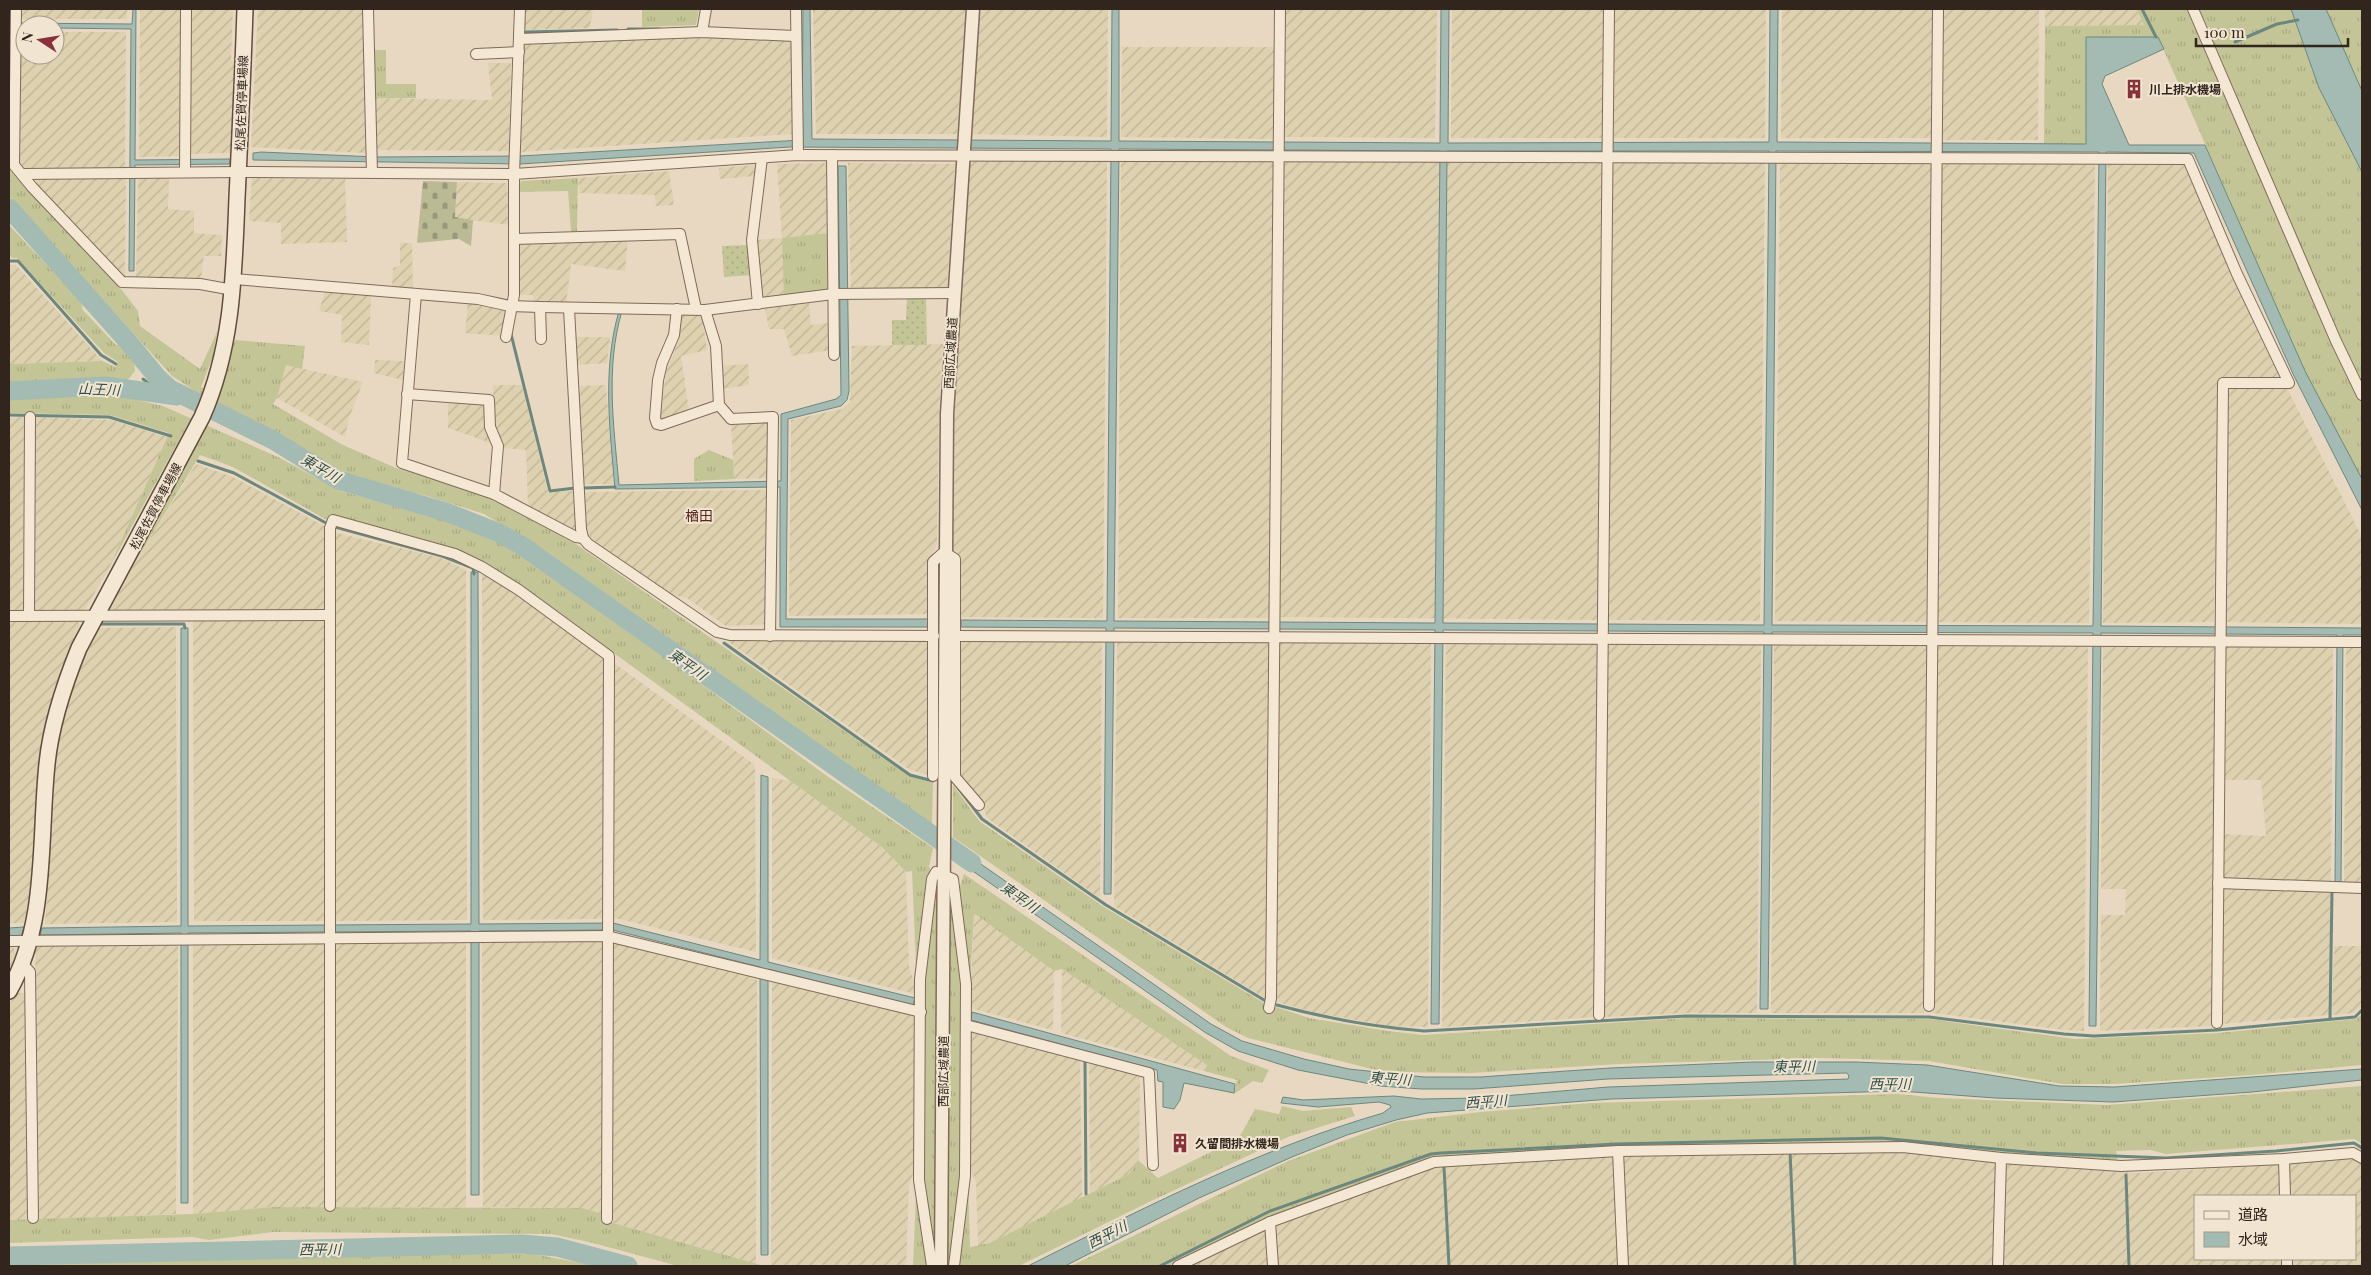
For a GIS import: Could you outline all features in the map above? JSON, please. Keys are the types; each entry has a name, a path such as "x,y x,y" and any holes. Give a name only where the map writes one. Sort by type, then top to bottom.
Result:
{"main road":[{"name":"松尾佐賀停車場線","path":"9,991 30,941 37,908 47,764 53,726 64,686 96,616 195,432 214,389 228,334 234,284 245,9"}],"street":[{"path":"16,9 11,162 32,187 122,282 234,284 416,294 478,299 510,306 569,309 701,309 835,294 954,293"},
{"path":"185,165 186,9"},
{"path":"368,9 372,170"},
{"path":"506,337 510,306 514,295 514,171 520,9"},
{"path":"702,32 706,9"},
{"path":"796,9 798,153"},
{"name":"西部広域農道","path":"941,1266 946,414 973,9"},
{"path":"1269,1008 1271,988 1280,9"},
{"path":"1600,1016 1609,9"},
{"path":"1929,1006 1938,9"},
{"path":"2193,9 2336,341 2362,395"},
{"path":"520,39 702,32 796,36"},
{"path":"476,54 519,52"},
{"path":"23,174 132,173 185,165 238,172 372,170 514,171 762,158 798,153 832,155 2188,159 2237,274 2289,383 2223,383 2219,640 2217,1024"},
{"path":"832,155 835,294 834,355"},
{"path":"758,304 752,240 762,158"},
{"path":"514,239 680,234 701,309 716,346 719,405 731,419 774,417 770,636"},
{"path":"416,294 402,462 494,494 576,537 583,538"},
{"path":"540,308 541,339"},
{"path":"569,309 583,538 588,544 717,632 730,636 934,636"},
{"path":"677,309 674,335 662,363 658,380 655,418 657,424 661,425 719,405"},
{"path":"407,394 489,400 490,427 498,446 494,494"},
{"path":"29,616 30,417"},
{"path":"330,1206 330,528 334,520 338,520 455,554 482,567 520,590 608,656 607,1219"},
{"path":"933,776 933,562 944,552 955,559 955,777 978,805"},
{"path":"9,616 330,615"},
{"path":"955,636 1274,634 1433,637 1931,638 2090,642 2219,640 2362,642"},
{"path":"932,1266 919,1180 920,979 932,879 936,872 953,879 966,984 965,1176 954,1266"},
{"path":"2218,883 2362,888"},
{"path":"9,941 607,936 920,1012"},
{"path":"22,963 30,972 33,1218"},
{"path":"966,1025 1149,1073 1153,1165"},
{"path":"1178,1266 1270,1222 1434,1162 1618,1151 1903,1147 2001,1158 2120,1166 2284,1159 2353,1153 2362,1158"},
{"path":"1618,1151 1623,1266"},
{"path":"1998,1266 2001,1158"},
{"path":"2284,1159 2285,1195"},
{"path":"1270,1222 1273,1266"}],"shaded area":[{"path":"19,9 127,9 127,19 65,19 65,15 19,15"},
{"path":"140,9 183,9 181,156 139,157"},
{"path":"190,9 233,9 231,59 237,65 231,153 188,154"},
{"path":"258,9 364,9 366,153 251,147"},
{"path":"525,9 593,9 590,28 525,30"},
{"path":"813,9 966,9 957,134 816,134"},
{"path":"980,9 1108,9 1107,137 971,134"},
{"path":"1285,9 1437,9 1435,138 1284,137"},
{"path":"1452,9 1605,9 1603,138 1451,138"},
{"path":"1614,9 1766,9 1765,138 1612,138"},
{"path":"1782,9 1933,9 1931,138 1781,138"},
{"path":"1942,9 2039,9 2038,140 1941,140"},
{"path":"2045,9 2137,9 2145,25 2045,26"},
{"path":"10,32 10,149 9,149"},
{"path":"65,32 126,32 125,168 27,171 17,162 19,65 65,65"},
{"path":"701,35 792,40 792,134 520,152 524,43"},
{"path":"1122,47 1276,47 1275,139 1121,137"},
{"path":"488,63 511,63 509,151 377,150 375,98 492,100"},
{"path":"969,159 1107,159 1103,618 959,617 959,561 951,547 953,398"},
{"path":"1121,159 1274,160 1269,618 1118,618"},
{"path":"1282,160 1603,161 1599,620 1279,617"},
{"path":"1612,161 1765,162 1760,621 1608,620"},
{"path":"1780,162 1932,162 1926,622 1775,621"},
{"path":"828,163 829,233 784,296 762,299 756,240 782,238 777,164"},
{"path":"848,163 955,164 947,288 851,290"},
{"path":"1942,163 2095,163 2089,623 1937,622"},
{"path":"2108,163 2186,164 2281,377 2218,379 2214,622 2103,623"},
{"path":"754,165 756,176 720,179 719,168"},
{"path":"669,171 674,205 656,206 655,195 579,193 578,178"},
{"path":"169,177 168,209 194,211 194,233 222,235 221,256 204,256 201,278 136,279 138,179"},
{"path":"37,178 126,178 125,279 34,185"},
{"path":"252,178 345,179 347,242 281,244 281,223 249,221"},
{"path":"457,182 507,183 510,225 455,218"},
{"path":"628,238 625,271 571,264 566,304 533,303 533,295 518,295 519,242"},
{"path":"400,243 412,243 413,291 392,287 393,268 400,266"},
{"path":"9,265 16,265 102,361 9,364"},
{"path":"325,292 371,295 369,345 341,342 342,315 319,311"},
{"path":"468,301 506,308 503,336 465,333"},
{"path":"809,303 811,325 829,323 831,350 792,356 784,329 769,329 765,309"},
{"path":"680,314 702,315 707,350 681,356 689,411 660,419 666,372 679,340"},
{"path":"575,337 610,337 607,363 576,365"},
{"path":"943,344 939,411 937,544 930,559 929,614 789,616 791,420 842,409 850,402 852,346"},
{"path":"375,360 404,361 403,380 374,373"},
{"path":"748,364 749,385 721,389 720,366"},
{"path":"286,365 363,382 349,418 345,437 277,398"},
{"path":"493,385 522,385 548,492 575,491 576,533 528,505 526,450 504,448 494,426"},
{"path":"606,385 614,484 583,484 577,386"},
{"path":"2228,387 2287,388 2362,537 2362,624 2225,622"},
{"path":"448,401 485,405 485,430 491,443 448,428"},
{"path":"24,417 23,614 9,614 9,418"},
{"path":"33,417 111,420 167,437 109,568 83,613 31,613"},
{"path":"731,423 769,423 769,478 734,479"},
{"path":"196,464 233,477 326,527 326,611 110,613 108,609 125,579"},
{"path":"768,490 767,624 726,626 687,598 672,595 584,535 583,492"},
{"path":"333,532 441,558 466,570 467,920 333,921"},
{"path":"482,574 511,590 604,658 603,919 483,920"},
{"path":"326,619 327,921 194,921 193,620"},
{"path":"9,622 79,622 80,627 66,658 56,688 40,765 32,882 24,923 9,923"},
{"path":"176,627 177,922 45,924 56,759 64,716 81,665 99,628"},
{"path":"723,638 930,641 930,775 910,770"},
{"path":"959,641 1102,641 1100,898 987,818 982,803 959,773"},
{"path":"1117,641 1269,642 1265,998 1114,906"},
{"path":"1278,642 1431,643 1428,1027 1390,1026 1312,1012 1275,1001"},
{"path":"1446,643 1599,644 1595,1017 1442,1027"},
{"path":"1608,644 1761,644 1757,1013 1688,1013 1604,1017"},
{"path":"1774,644 1927,645 1924,1013 1771,1013"},
{"path":"1936,645 2088,646 2084,1031 1933,1013"},
{"path":"2103,646 2216,646 2212,1026 2100,1031 2101,915 2125,915 2126,889 2101,889"},
{"path":"2223,646 2333,646 2331,881 2222,880 2222,834 2266,836 2261,780 2221,780"},
{"path":"2346,646 2362,646 2362,883 2344,882"},
{"path":"614,663 755,765 756,952 611,917"},
{"path":"772,778 791,781 883,848 906,872 909,968 915,984 915,994 772,958"},
{"path":"2222,888 2331,891 2329,1015 2221,1024"},
{"path":"974,912 1054,971 1053,1030 970,1008"},
{"path":"602,940 603,1214 582,1208 483,1207 482,942"},
{"path":"466,942 466,1207 334,1207 334,943"},
{"path":"613,942 757,978 756,1264 613,1223"},
{"path":"325,943 325,1207 273,1207 193,1214 193,944"},
{"path":"178,944 176,1214 39,1220 35,948 44,945"},
{"path":"2334,946 2362,946 2362,1005 2354,1013 2332,1015"},
{"path":"9,947 13,947 16,953 9,970"},
{"path":"1062,969 1207,1065 1204,1071 1061,1033"},
{"path":"772,980 915,1016 915,1169 909,1185 906,1266 771,1266"},
{"path":"16,993 25,993 29,1220 9,1220 9,1005"},
{"path":"970,1031 1080,1060 1082,1198 990,1243 978,1246 976,1181 970,1171"},
{"path":"1089,1062 1140,1075 1139,1161 1129,1174 1090,1193"},
{"path":"1902,1150 1998,1163 2136,1173 2291,1164 2352,1156 2362,1162 2362,1266 1189,1266 1279,1222 1433,1167 1623,1156"}],"green space":[{"path":"642,9 699,9 696,25 642,27"},
{"path":"2137,9 2291,9 2319,88 2362,172 2362,479 2305,371 2158,37 2086,38 2086,144 2044,144 2045,26 2144,25"},
{"path":"2326,9 2362,9 2362,91"},
{"path":"375,50 386,50 386,84 416,84 416,98 375,98"},
{"path":"9,169 121,289 138,311 140,326 200,369 217,332 213,356 201,387 219,397 235,340 305,346 302,369 286,365 277,398 273,404 343,445 396,468 491,496 576,544 909,776 933,783 932,825 550,554 484,514 427,496 353,477 265,428 218,406 172,376 9,196"},
{"path":"578,178 577,231 571,231 568,191 517,192 521,181"},
{"path":"423,181 457,182 455,217 473,220 471,246 459,239 417,243"},
{"path":"9,225 83,303 82,309 116,345 121,344 134,360 135,371 127,381 9,387 9,364 102,361 116,367 118,362 104,353 17,258 12,258 9,254"},
{"path":"829,233 830,291 784,296 782,238"},
{"path":"748,245 753,275 724,277 722,246"},
{"path":"926,298 927,345 892,345 892,320 906,320 907,299"},
{"path":"98,391 163,406 280,458 341,491 462,525 508,547 551,574 827,776 933,848 929,866 935,895 949,899 959,889 964,874 1231,1056 1269,1070 1262,1083 1253,1081 1234,1094 1237,1080 1204,1071 1207,1065 1062,969 1054,971 974,913 968,1080 970,1247 990,1243 1129,1174 1139,1161 1158,1178 1239,1138 1255,1109 1279,1114 1282,1106 1303,1111 1351,1107 1355,1116 1288,1137 1019,1266 958,1266 957,1264 913,1266 925,977 916,965 912,871 906,872 883,848 517,583 459,552 336,516 327,520 233,467 200,455 125,579 204,430 189,422 109,568 169,433 110,415 9,413 9,396"},
{"path":"709,450 733,460 734,479 694,481 694,459"},
{"path":"953,785 979,821 1104,907 1264,1003 1309,1018 1424,1035 1687,1018 1929,1019 2075,1039 2218,1033 2356,1019 2362,1014 2362,1065 2252,1075 2114,1084 2062,1084 1929,1061 1822,1058 1620,1064 1471,1073 1384,1072 1248,1038 1226,1027 953,837"},
{"path":"2362,1086 2362,1144 2354,1139 2166,1154 2150,1150 2116,1151 2118,1163 2002,1154 1904,1143 1432,1158 1272,1215 1168,1266 1071,1266 1288,1161 1395,1122 1480,1112 1591,1103 1897,1094 1940,1098 2107,1105"},
{"path":"273,1207 582,1208 603,1214 613,1223 764,1266 678,1266 593,1243 551,1234 273,1232 209,1240 192,1237 9,1243 9,1220 193,1214"},
{"path":"330,1254 534,1254 596,1266 9,1266 9,1264"}],"water":[{"path":"133,9 136,9 135,160 230,159 230,164 135,165 134,271 129,271 131,29 65,28 65,23 132,24"},
{"path":"803,9 810,9 812,139 1111,141 1112,9 1119,9 1119,141 1440,143 1441,9 1449,9 1448,143 1769,142 1770,9 1778,9 1777,142 2086,144 2086,37 2158,37 2164,49 2105,76 2102,84 2129,145 2205,145 2305,371 2362,479 2362,510 2294,376 2194,153 2106,152 2101,626 2362,628 2362,635 2343,635 2341,882 2335,882 2337,635 2101,633 2096,1026 2089,1026 2093,633 1772,632 1768,1009 1760,1009 1764,632 1443,630 1439,1024 1431,1024 1435,630 1114,628 1111,894 1104,894 1106,628 961,627 961,620 1107,621 1111,149 790,147 520,164 253,160 253,153 261,152 377,157 520,156 802,140","holes":["1119,149 1440,151 1435,623 1114,621","1447,151 1769,151 1764,625 1443,623","1776,151 2099,152 2093,626 1772,625"]},
{"path":"2291,9 2326,9 2362,91 2362,172 2319,88"},
{"path":"9,23 15,23 15,27 9,27"},
{"path":"838,166 846,166 849,391 847,400 841,406 788,419 786,619 930,619 930,627 780,627 780,487 615,489 609,377 610,355 619,311 622,311 614,354 612,398 619,485 781,481 781,414 836,399 841,395"},
{"path":"471,572 478,572 479,924 613,923 760,960 761,775 768,777 768,962 915,998 913,1005 768,969 768,1255 761,1255 760,967 613,930 479,931 479,1195 471,1195 471,931 188,933 188,1203 181,1203 181,933 40,935 42,928 181,926 181,628 188,628 188,926 471,924"},
{"path":"952,844 1211,1024 1242,1041 1304,1059 1349,1069 1424,1077 1480,1077 1610,1068 1754,1062 1856,1062 1927,1065 2059,1086 2114,1087 2362,1069 2362,1080 2252,1092 2113,1102 1995,1098 1900,1091 1611,1099 1427,1113 1347,1135 1292,1157 1199,1198 1065,1266 1028,1266 1202,1181 1291,1144 1383,1113 1391,1107 1379,1102 1318,1107 1281,1103 1283,1097 1303,1100 1394,1096 1421,1099 1480,1098 1608,1087 1848,1079 1849,1076 1847,1073 1608,1079 1474,1089 1421,1089 1381,1086 1298,1070 1238,1051 1206,1033 951,856"},
{"path":"24,927 21,937 9,937 9,928"},
{"path":"972,1012 1235,1084 1234,1093 1184,1083 1180,1100 1174,1109 1163,1107 1163,1082 1158,1081 1157,1070 971,1020"}],"waterway":[{"path":"2142,9 2156,37"},
{"path":"2235,42 2277,24 2298,20"},
{"path":"628,29 660,29"},
{"path":"526,32 617,30"},
{"name":"東平川","path":"9,208 158,378 170,389 273,440 338,480 446,512 497,532 521,545 972,863"},
{"path":"9,261 18,261 101,355 116,364"},
{"path":"511,334 550,491 575,488"},
{"path":"143,379 160,393"},
{"name":"山王川","path":"9,391 105,386 177,396"},
{"path":"9,415 109,417 171,436"},
{"path":"198,461 234,473 326,523"},
{"path":"583,488 615,487"},
{"path":"335,527 442,556 473,568 474,574"},
{"path":"101,624 184,624 185,628"},
{"path":"724,643 910,775 933,781"},
{"path":"956,785 982,819 1106,905 1264,1000"},
{"path":"2330,1019 2332,891"},
{"path":"1277,1005 1350,1021 1424,1031 1686,1016 1929,1017 2094,1036 2217,1030 2355,1017 2362,1010"},
{"path":"1085,1061 1086,1194"},
{"path":"1160,1266 1270,1211 1431,1154 1441,1153 1617,1144 1881,1138 2037,1153 2166,1158 2276,1151 2354,1143 2362,1148"},
{"path":"1790,1151 1795,1266"},
{"path":"1444,1167 1449,1266"},
{"path":"2126,1175 2129,1266"},
{"name":"西平川","path":"9,1256 522,1244 557,1247 628,1266"}],"place":[{"name":"川上排水機場","path":"2134,89"},
{"name":"久留間排水機場","path":"1180,1143"}],"district":[{"name":"楢田","path":"699,515"}]}
